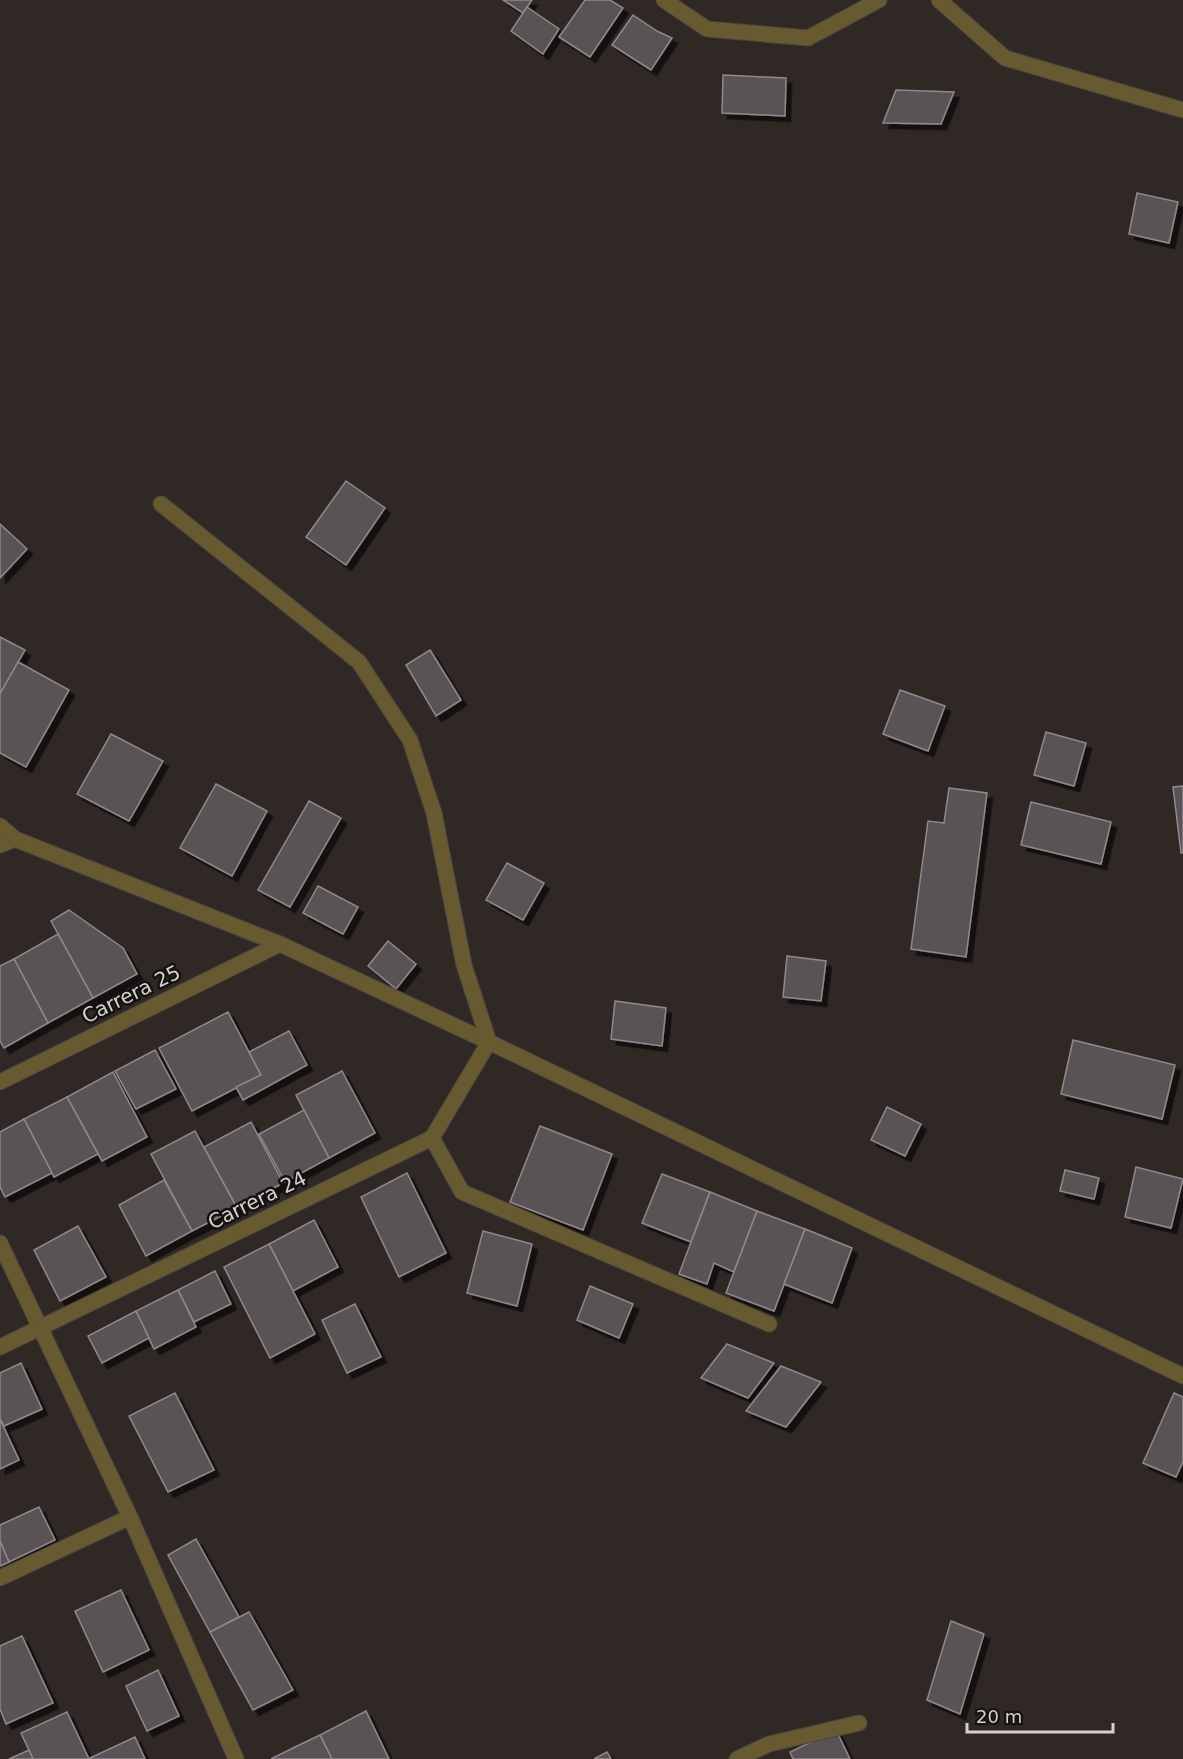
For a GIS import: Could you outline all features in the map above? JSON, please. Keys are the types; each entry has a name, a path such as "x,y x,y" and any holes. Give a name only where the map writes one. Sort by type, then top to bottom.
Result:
{"street":[{"path":"664,0 707,29 808,38 879,0"},
{"path":"939,0 1005,58 1183,110"},
{"path":"161,504 359,662 410,740 434,813 464,965 489,1042 432,1138 462,1192 769,1324"},
{"path":"0,826 15,839 280,944 1183,1376"},
{"path":"0,845 15,839"},
{"name":"Carrera 25","path":"0,1082 280,944"},
{"name":"Carrera 24","path":"0,1347 432,1138"},
{"path":"0,1243 129,1517 236,1759"},
{"path":"0,1578 129,1517"},
{"path":"736,1759 769,1744 859,1723"}],"building":[{"path":"503,0 532,0 523,13"},
{"path":"585,0 610,0 623,8 590,57 559,37"},
{"path":"527,7 559,29 543,54 511,31"},
{"path":"633,15 672,38 651,70 612,45"},
{"path":"723,75 786,78 785,116 722,113"},
{"path":"896,90 954,92 941,124 883,123"},
{"path":"1137,193 1178,202 1169,243 1129,234"},
{"path":"346,481 385,508 346,565 306,537"},
{"path":"0,524 27,549 0,578"},
{"path":"0,637 25,650 0,694"},
{"path":"430,650 461,700 436,716 406,665"},
{"path":"18,662 69,690 26,767 0,753 0,694"},
{"path":"900,690 945,706 928,751 883,734"},
{"path":"1046,732 1086,743 1074,786 1034,775"},
{"path":"111,734 163,761 129,821 77,794"},
{"path":"216,784 267,811 232,876 180,848"},
{"path":"1183,786 1183,853 1181,853 1173,787"},
{"path":"949,788 987,793 966,957 911,949 928,821 944,823"},
{"path":"309,801 341,818 290,907 258,890"},
{"path":"1031,802 1111,822 1101,864 1021,845"},
{"path":"507,863 544,883 523,920 486,900"},
{"path":"318,886 358,907 343,934 303,913"},
{"path":"69,910 123,948 137,974 93,998 51,921"},
{"path":"58,934 93,998 48,1023 14,959"},
{"path":"388,941 416,964 396,989 368,966"},
{"path":"787,956 826,961 821,1001 783,997"},
{"path":"14,959 48,1023 4,1048 0,1041 0,966"},
{"path":"615,1001 666,1008 662,1046 611,1039"},
{"path":"228,1012 261,1075 192,1111 159,1048"},
{"path":"289,1031 307,1065 243,1100 236,1087 261,1075 249,1052"},
{"path":"1073,1040 1175,1065 1162,1119 1061,1094"},
{"path":"155,1050 176,1089 136,1109 115,1071"},
{"path":"342,1071 375,1133 329,1158 296,1095"},
{"path":"113,1072 147,1137 102,1161 67,1097"},
{"path":"67,1097 98,1154 54,1177 24,1119"},
{"path":"887,1107 921,1124 905,1156 871,1140"},
{"path":"304,1110 329,1158 285,1182 259,1134"},
{"path":"24,1119 52,1173 5,1197 0,1187 0,1132"},
{"path":"251,1122 283,1183 237,1208 204,1147"},
{"path":"540,1126 612,1154 583,1230 510,1202"},
{"path":"195,1131 237,1208 192,1231 151,1154"},
{"path":"1136,1167 1183,1179 1171,1228 1125,1217"},
{"path":"1065,1170 1099,1178 1094,1199 1060,1191"},
{"path":"407,1173 446,1253 399,1277 361,1197"},
{"path":"662,1174 710,1192 691,1242 642,1223"},
{"path":"164,1180 192,1231 146,1256 119,1205"},
{"path":"710,1192 757,1211 734,1272 714,1263 707,1284 679,1274"},
{"path":"757,1211 805,1229 774,1311 726,1293"},
{"path":"314,1220 338,1267 293,1291 269,1244"},
{"path":"78,1226 106,1277 60,1301 34,1250"},
{"path":"805,1229 852,1248 832,1303 784,1284"},
{"path":"483,1231 532,1244 517,1306 467,1293"},
{"path":"269,1244 315,1334 270,1358 224,1267"},
{"path":"215,1271 231,1304 194,1322 178,1290"},
{"path":"590,1286 633,1304 619,1338 577,1320"},
{"path":"178,1290 196,1327 154,1349 136,1311"},
{"path":"355,1304 381,1357 347,1373 322,1320"},
{"path":"136,1311 149,1338 102,1363 88,1336"},
{"path":"727,1344 774,1363 748,1398 701,1378"},
{"path":"21,1363 42,1409 4,1426 0,1419 0,1373"},
{"path":"781,1366 821,1382 786,1427 746,1411"},
{"path":"175,1393 214,1470 168,1492 129,1416"},
{"path":"1174,1393 1183,1397 1183,1462 1176,1477 1143,1463"},
{"path":"0,1419 19,1460 0,1469"},
{"path":"39,1507 55,1540 9,1562 0,1541 0,1525"},
{"path":"196,1539 239,1617 210,1632 168,1555"},
{"path":"0,1541 9,1562 0,1566"},
{"path":"121,1590 149,1650 103,1672 75,1611"},
{"path":"249,1612 293,1690 253,1710 210,1632"},
{"path":"951,1621 984,1634 960,1714 927,1700"},
{"path":"22,1636 53,1703 6,1724 0,1709 0,1646"},
{"path":"158,1670 179,1716 147,1731 126,1686"},
{"path":"366,1711 389,1759 332,1759 320,1735"},
{"path":"67,1712 89,1759 33,1759 21,1733"},
{"path":"836,1730 850,1759 793,1759 790,1752"},
{"path":"320,1735 332,1759 271,1759 295,1747"},
{"path":"135,1737 145,1759 88,1759"},
{"path":"29,1750 33,1759 9,1759"},
{"path":"607,1752 611,1759 594,1759"}]}
